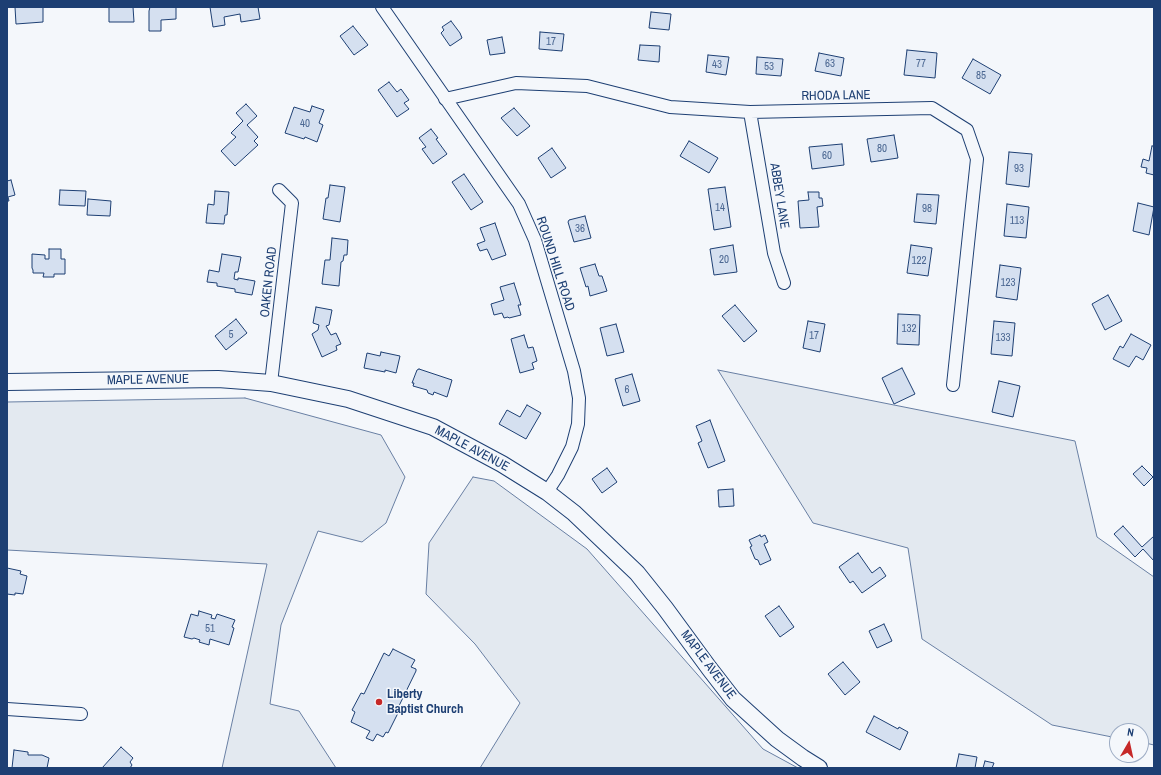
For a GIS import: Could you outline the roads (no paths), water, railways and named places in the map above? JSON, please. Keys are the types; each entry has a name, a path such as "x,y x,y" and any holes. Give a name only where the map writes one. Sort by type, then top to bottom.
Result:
{"main road":[{"name":"MAPLE AVENUE","path":"7,382 218,379 271,383 348,399 377,407 434,427 502,464 547,492 592,529 637,574 665,608 733,699 777,739 803,758 820,768"}],"street":[{"name":"ROUND HILL ROAD","path":"382,7 519,204 535,240 574,372 579,398 578,424 572,447 558,475 547,492"},
{"name":"RHODA LANE","path":"445,99 516,83 587,86 670,107 750,112 932,108 967,130 977,159 953,385"},
{"name":"ABBEY LANE","path":"750,112 774,253 784,283"},
{"name":"OAKEN ROAD","path":"271,383 292,203 279,190"},
{"path":"7,709 82,714"}],"place":[{"name":"Liberty Baptist Church","path":"379,702"}]}
